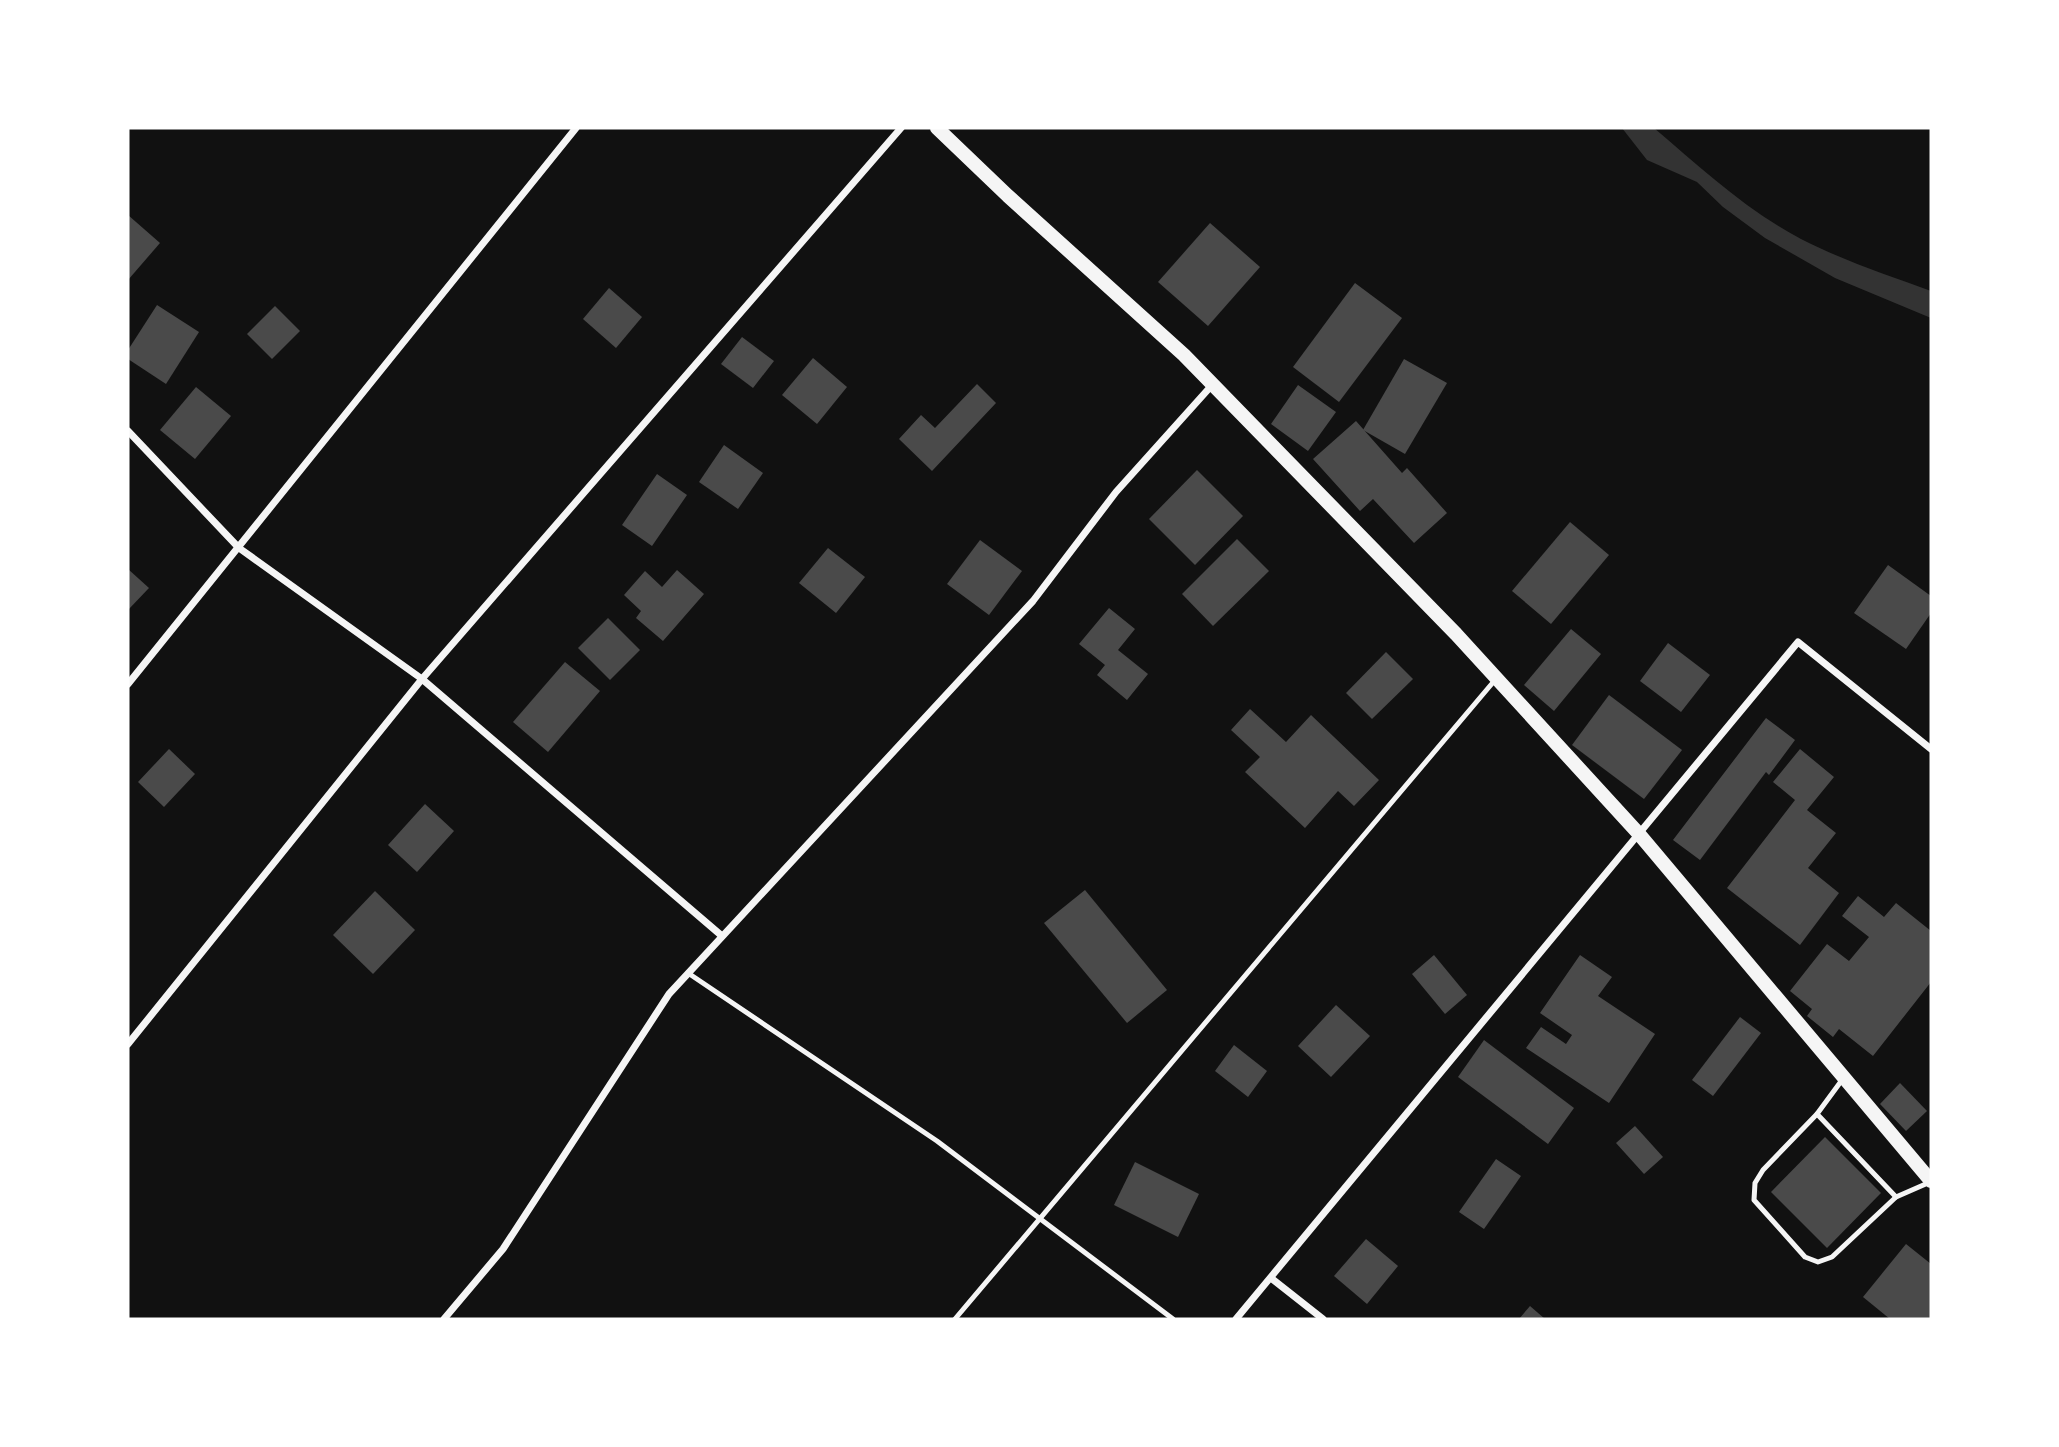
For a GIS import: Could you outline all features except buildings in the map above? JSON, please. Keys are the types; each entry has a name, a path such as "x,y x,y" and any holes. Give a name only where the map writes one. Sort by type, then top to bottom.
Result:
{"main road":[{"path":"937,128 1184,355 1446,624 1639,834 1931,1181"}],"street":[{"path":"128,684 576,128"},
{"path":"128,1044 422,679 901,128"},
{"path":"444,1319 503,1249 669,994 1033,601 1115,492 1213,384"},
{"path":"128,430 239,548 422,679 722,936"},
{"path":"1237,1319 1798,642 1931,749"},
{"path":"1270,1278 1323,1319"}],"lane":[{"path":"955,1319 1496,678"},
{"path":"688,973 937,1141 1173,1319"},
{"path":"1844,1077 1817,1114 1763,1170 1755,1183 1754,1200 1805,1257 1818,1262 1832,1257 1896,1197 1931,1181"},
{"path":"1817,1114 1896,1197"}],"shaded area":[{"path":"1622,128 1654,128 1724,188 1781,228 1832,254 1931,291 1931,318 1835,278 1765,238 1723,207 1697,182 1647,160"}]}
